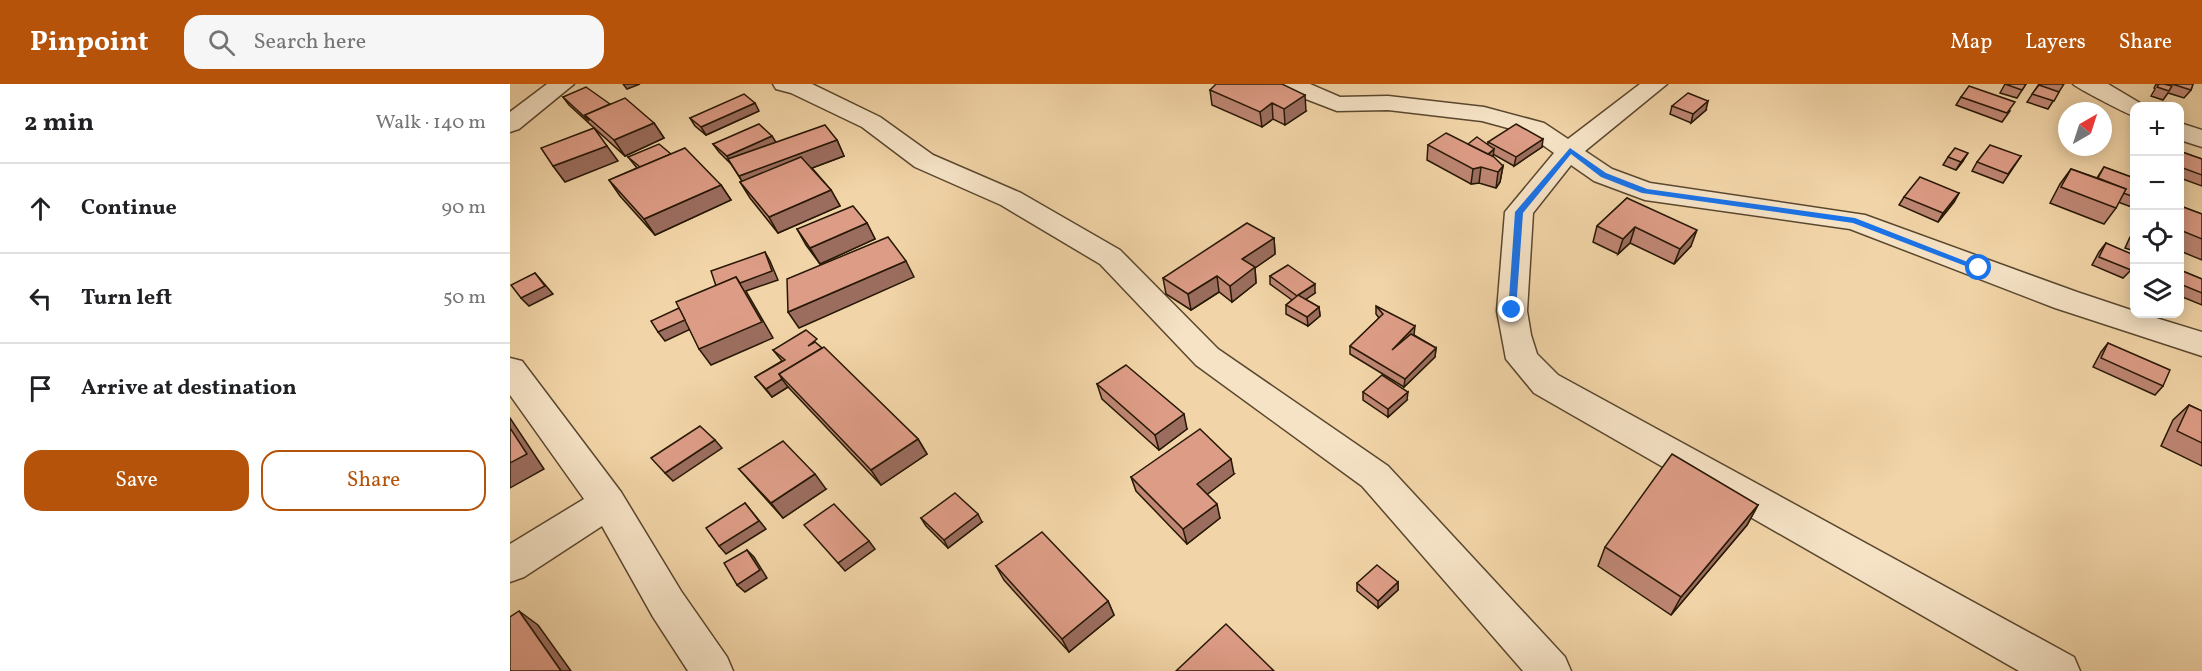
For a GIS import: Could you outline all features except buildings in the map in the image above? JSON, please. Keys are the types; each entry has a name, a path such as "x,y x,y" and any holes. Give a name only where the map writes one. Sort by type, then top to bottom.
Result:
{"street":[{"path":"510,124 562,84"},
{"path":"785,84 799,87 871,122 924,161 1011,200 1110,257 1207,357 1375,476 1550,671"},
{"path":"1290,84 1337,104 1388,102 1484,114 1535,128 1604,175 1645,191 1855,220 2055,296 2202,344"},
{"path":"1655,84 1570,150 1519,212 1512,310 1515,335 1522,359 1546,384 1583,406 1623,426 2059,671"},
{"path":"2085,84 2108,92 2130,107"},
{"path":"2184,132 2202,139"},
{"path":"510,370 608,502 667,604 712,671"},
{"path":"510,565 608,502"}],"route":[{"path":"1512,310 1519,212 1570,150 1604,175 1645,191 1855,220 1979,268"}]}
